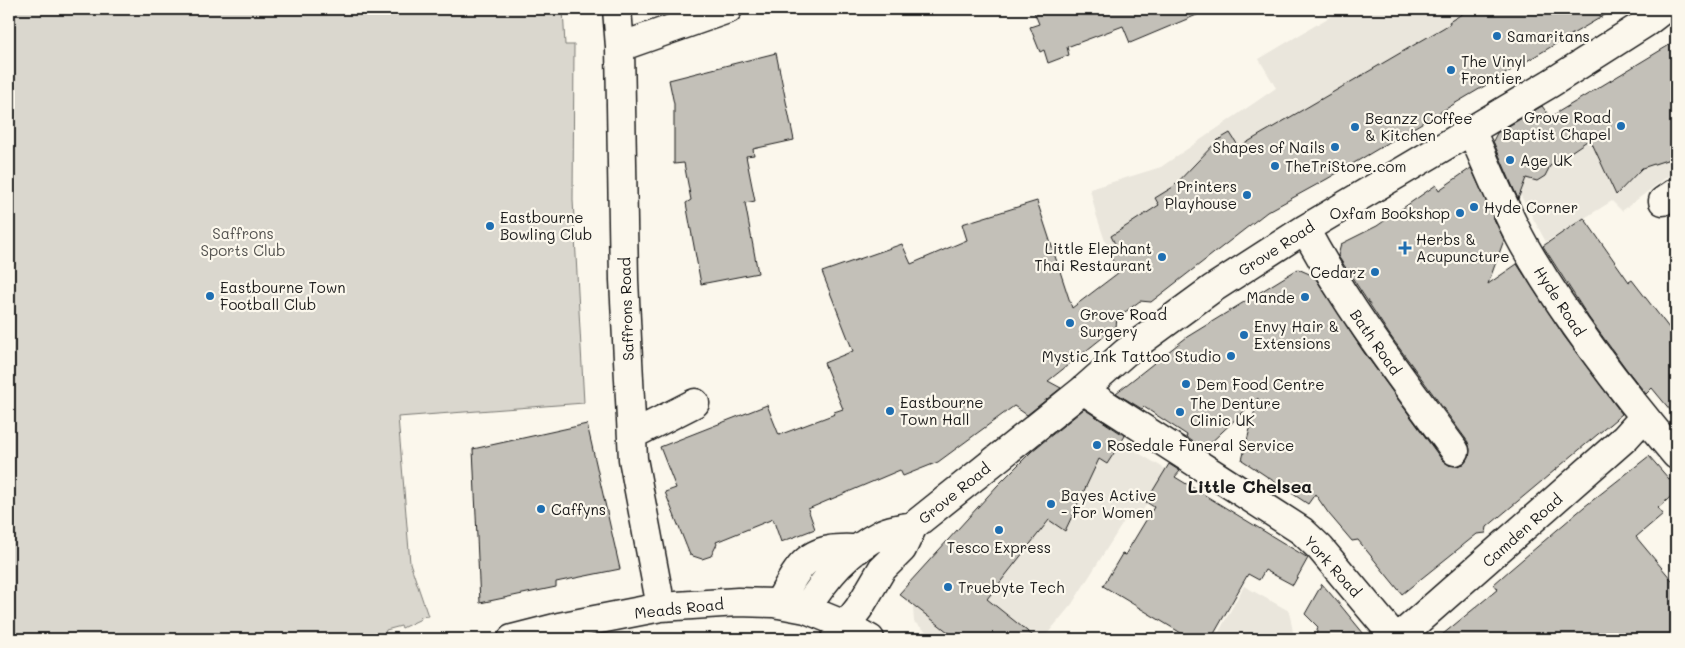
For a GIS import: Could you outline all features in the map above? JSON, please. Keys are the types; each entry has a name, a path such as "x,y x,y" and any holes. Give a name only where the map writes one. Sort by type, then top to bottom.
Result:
{"street":[{"name":"Saffrons Road","path":"617,9 620,48 624,280 633,459 661,607"},
{"path":"620,48 728,9"},
{"name":"Grove Road","path":"840,632 859,608 882,569 902,549 913,526 1083,390 1126,352 1212,290 1305,229 1551,83 1649,13"},
{"name":"Hyde Road","path":"1471,130 1524,244 1573,323 1644,417 1676,455"},
{"name":"Bath Road","path":"1305,229 1322,262 1382,353 1455,451"},
{"name":"York Road","path":"1083,390 1302,531 1320,548 1397,639"},
{"path":"632,435 695,403"},
{"name":"Camden Road","path":"1397,639 1625,438 1644,417"},
{"name":"Grove Road","path":"806,609 836,567 858,549 884,532 913,526"},
{"path":"778,604 797,569 807,559 830,550 858,549"},
{"name":"Meads Road","path":"512,639 558,626 661,607 738,602 778,604 806,609 840,632 870,639"}],"shaded area":[{"path":"1343,9 1615,9 1335,175 1267,212 1151,302 1140,301 1118,273 1096,214 1090,189 1161,167 1276,88 1259,59"},
{"path":"1676,41 1676,170 1622,211 1612,201 1546,242 1499,156 1506,143"},
{"path":"1090,424 1167,470 1137,520 1128,515 1072,604 1043,639 936,639 914,622 913,608 988,516"},
{"path":"1244,586 1289,611 1293,632 1304,639 1215,639"}],"green space":[{"name":"Saffrons Sports Club","path":"9,9 563,9 565,45 574,45 573,200 584,403 398,417 410,563 428,616 420,617 421,619 402,628 401,626 386,630 383,639 9,639"}],"building":[{"path":"1033,9 1211,9 1130,43 1123,26 1067,47 1069,55 1048,63 1044,50 1040,52 1030,27 1039,24"},
{"path":"1470,9 1615,9 1327,179 1267,212 1151,302 1140,301 1117,318 1116,327 1048,381 1061,388 1027,415 1014,406 938,462 903,476 900,470 808,509 815,529 781,542 773,519 716,542 717,544 711,556 702,559 690,555 665,492 676,488 660,447 767,405 779,435 835,414 834,412 843,409 824,363 853,351 822,272 902,244 911,264 967,240 962,224 1037,201 1072,308 1118,273 1108,250 1115,244 1111,236 1159,205 1155,198 1173,187 1218,140 1230,133 1239,147 1450,24 1449,22"},
{"path":"1676,41 1676,157 1642,168 1616,195 1590,139 1550,166 1545,176 1537,181 1526,178 1518,199 1493,141 1497,133 1542,106 1550,117"},
{"path":"776,53 794,140 753,149 754,155 746,156 755,201 745,203 758,273 701,284 686,203 691,200 684,163 674,164 674,104 669,80"},
{"path":"1471,168 1504,240 1488,284 1517,264 1564,336 1622,414 1487,527 1486,533 1477,534 1402,594 1358,540 1352,541 1315,494 1308,504 1242,460 1258,398 1204,449 1186,437 1187,435 1144,407 1142,409 1116,393 1187,337 1298,269 1314,276 1363,351 1442,460 1449,465 1457,466 1464,464 1469,457 1470,449 1468,442 1389,334 1338,256 1341,244 1377,226 1436,185 1439,190"},
{"path":"1584,218 1629,282 1632,280 1676,337 1676,417 1652,388 1646,394 1627,370 1589,318 1543,246"},
{"path":"1084,409 1125,436 1107,464 1099,459 1065,531 1049,520 987,599 1037,639 957,639 899,594 997,486 1032,451"},
{"name":"Caffyns","path":"587,424 620,569 556,582 556,587 480,603 473,449"},
{"path":"1649,456 1676,487 1676,492 1658,508 1663,514 1636,537 1676,585 1676,629 1664,639 1437,639 1498,589 1494,584 1510,570 1584,507"},
{"path":"1169,464 1180,471 1175,477 1308,558 1293,585 1265,570 1259,580 1248,574 1211,639 1191,639 1103,586 1122,554 1125,555 1154,507 1146,502"},
{"path":"1322,584 1368,639 1315,639 1318,627 1305,614"}],"place":[{"name":"Samaritans","path":"1497,36"},
{"name":"The Vinyl Frontier","path":"1451,70"},
{"name":"Grove Road Baptist Chapel","path":"1621,126"},
{"name":"Beanzz Coffee & Kitchen","path":"1355,127"},
{"name":"Shapes of Nails","path":"1335,147"},
{"name":"Age UK","path":"1510,160"},
{"name":"TheTriStore.com","path":"1275,166"},
{"name":"Printers Playhouse","path":"1247,195"},
{"name":"Hyde Corner","path":"1474,207"},
{"name":"Oxfam Bookshop","path":"1460,213"},
{"name":"Eastbourne Bowling Club","path":"490,226"},
{"name":"Herbs & Acupuncture","path":"1405,248"},
{"name":"Little Elephant Thai Restaurant","path":"1162,257"},
{"name":"Cedarz","path":"1375,272"},
{"name":"Eastbourne Town Football Club","path":"210,296"},
{"name":"Mande","path":"1305,297"},
{"name":"Grove Road Surgery","path":"1070,323"},
{"name":"Envy Hair & Extensions","path":"1244,335"},
{"name":"Mystic Ink Tattoo Studio","path":"1231,356"},
{"name":"Dem Food Centre","path":"1186,384"},
{"name":"Eastbourne Town Hall","path":"890,411"},
{"name":"The Denture Clinic UK","path":"1180,412"},
{"name":"Rosedale Funeral Service","path":"1097,445"},
{"name":"Bayes Active - For Women","path":"1051,504"},
{"name":"Caffyns","path":"541,509"},
{"name":"Tesco Express","path":"999,530"},
{"name":"Truebyte Tech","path":"948,587"}],"district":[{"name":"Little Chelsea","path":"1250,486"}]}
